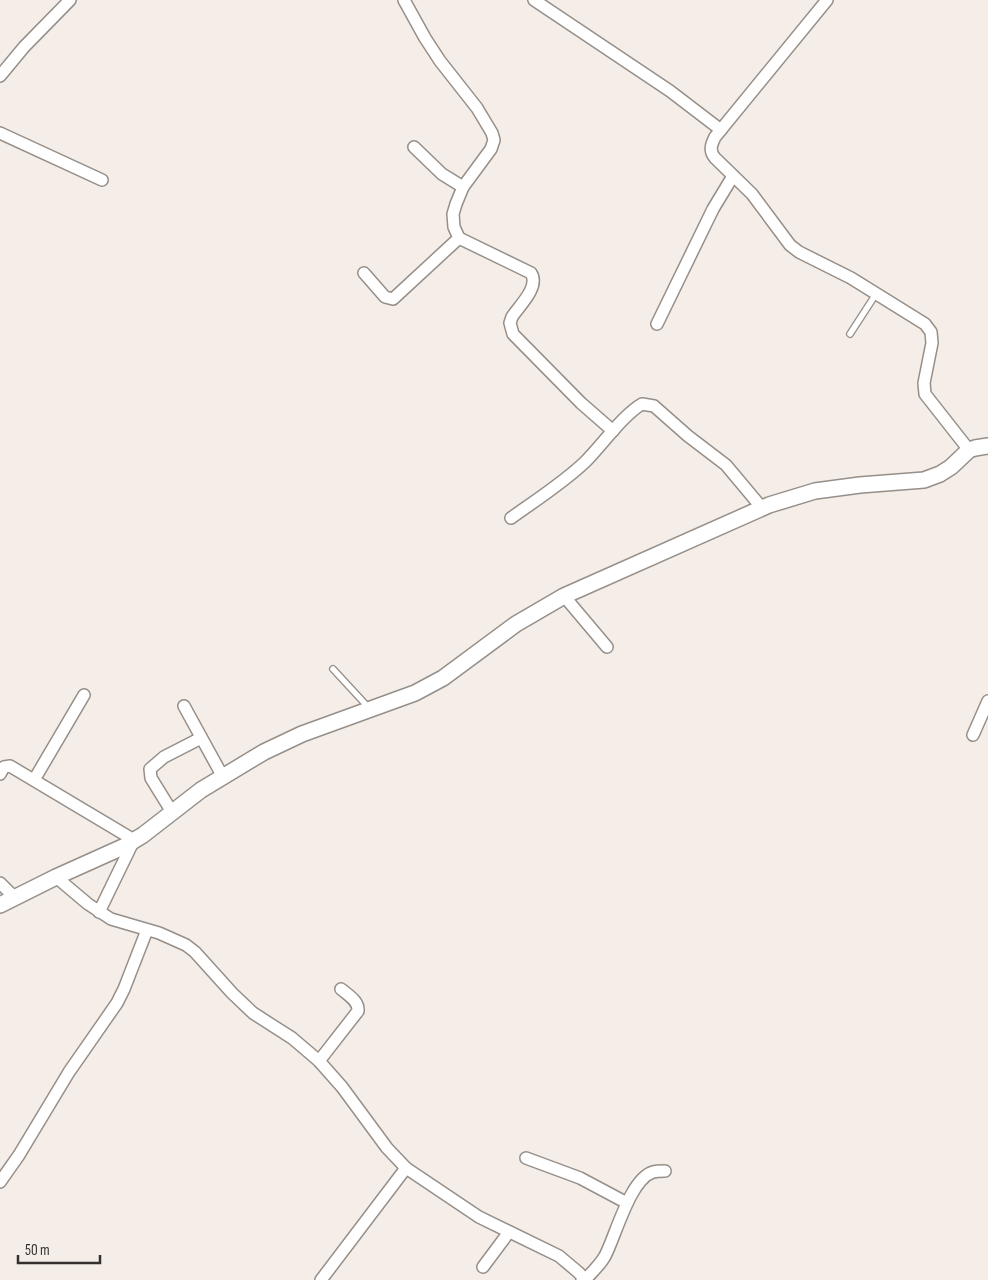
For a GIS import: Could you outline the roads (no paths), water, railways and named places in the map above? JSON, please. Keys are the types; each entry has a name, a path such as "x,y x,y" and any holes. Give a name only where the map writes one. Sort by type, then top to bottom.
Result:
{"street":[{"path":"0,76 24,47 70,0"},
{"path":"404,0 440,61 477,108 493,137 491,149 464,187 453,214 454,227 459,238 531,273 533,276 533,286 510,323 513,334 581,403 614,432"},
{"path":"534,0 670,92 721,130"},
{"path":"827,0 721,130 712,142 711,152 752,194 790,244 811,259 851,278 925,324 931,332 932,343 924,383 925,394 969,450"},
{"path":"0,133 102,180"},
{"path":"414,147 442,174 464,187"},
{"path":"657,324 713,209 733,176"},
{"path":"364,273 385,296 393,299 459,238"},
{"path":"511,518 574,472 637,406 642,404 654,406 688,436 726,465 762,508"},
{"path":"0,905 56,877 111,853 134,840 201,790 264,752 302,734 415,692 444,678 516,624 564,596 762,508 815,491 860,484 924,480 940,474 969,450 988,446"},
{"path":"564,596 607,647"},
{"path":"34,780 84,695"},
{"path":"973,735 988,702"},
{"path":"184,706 223,777"},
{"path":"172,812 150,778 150,769 164,757 201,738"},
{"path":"0,774 4,767 8,765 134,840"},
{"path":"99,912 134,840"},
{"path":"56,877 99,912 111,919 169,936 186,945 254,1013 292,1038 319,1061 342,1086 387,1148 406,1168 479,1217 559,1256 578,1272 584,1280 599,1265 606,1254 627,1203 638,1184 645,1176 653,1172 665,1171"},
{"path":"0,883 15,898"},
{"path":"0,1182 19,1155 69,1072 117,1002 147,930"},
{"path":"319,1061 358,1012 359,1006 357,1003 341,989"},
{"path":"526,1158 580,1178 627,1203"},
{"path":"321,1280 406,1168"},
{"path":"484,1267 509,1232"}],"lane":[{"path":"850,334 876,294"},
{"path":"333,669 370,709"}]}
